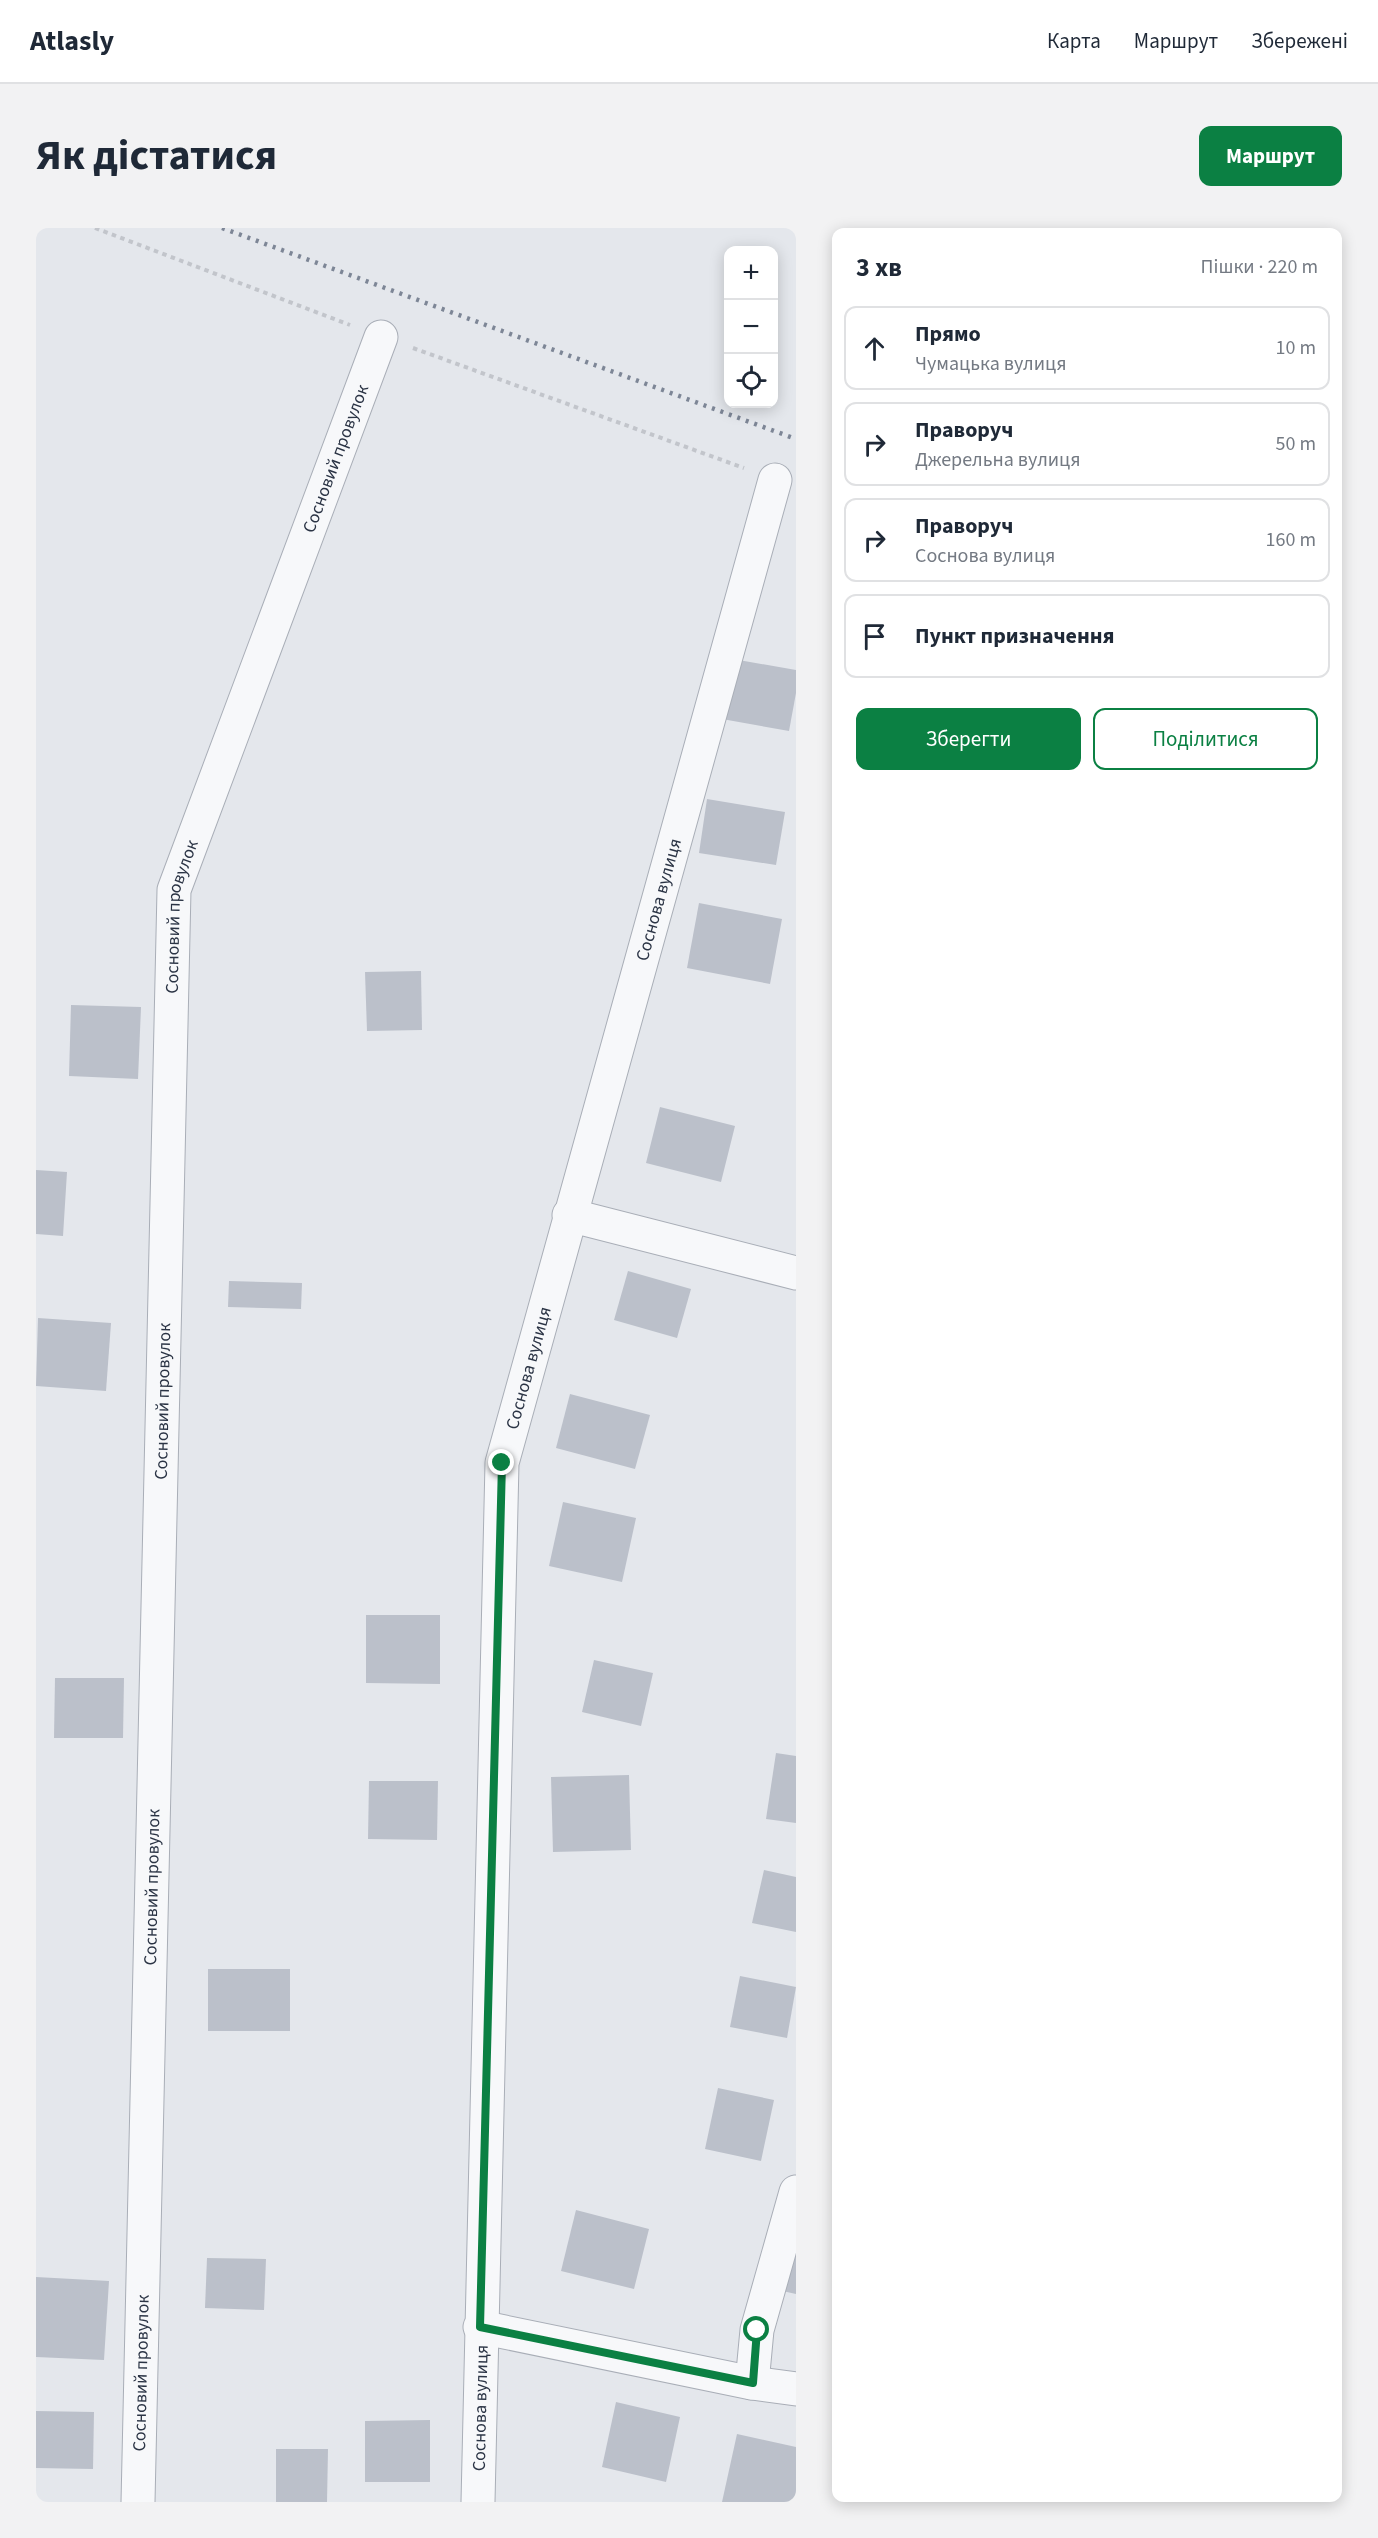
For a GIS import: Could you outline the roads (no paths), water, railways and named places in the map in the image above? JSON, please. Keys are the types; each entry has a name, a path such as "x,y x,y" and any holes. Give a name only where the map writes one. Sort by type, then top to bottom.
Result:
{"street":[{"name":"Сосновий провулок","path":"138,2502 174,890 381,337"},
{"name":"Соснова вулиця","path":"478,2502 480,2327 502,1463 569,1215 775,480"},
{"path":"569,1215 796,1273"},
{"path":"753,2383 757,2330 796,2192"},
{"path":"480,2327 753,2383 796,2389"}],"railway":[{"path":"222,228 796,439"}]}
